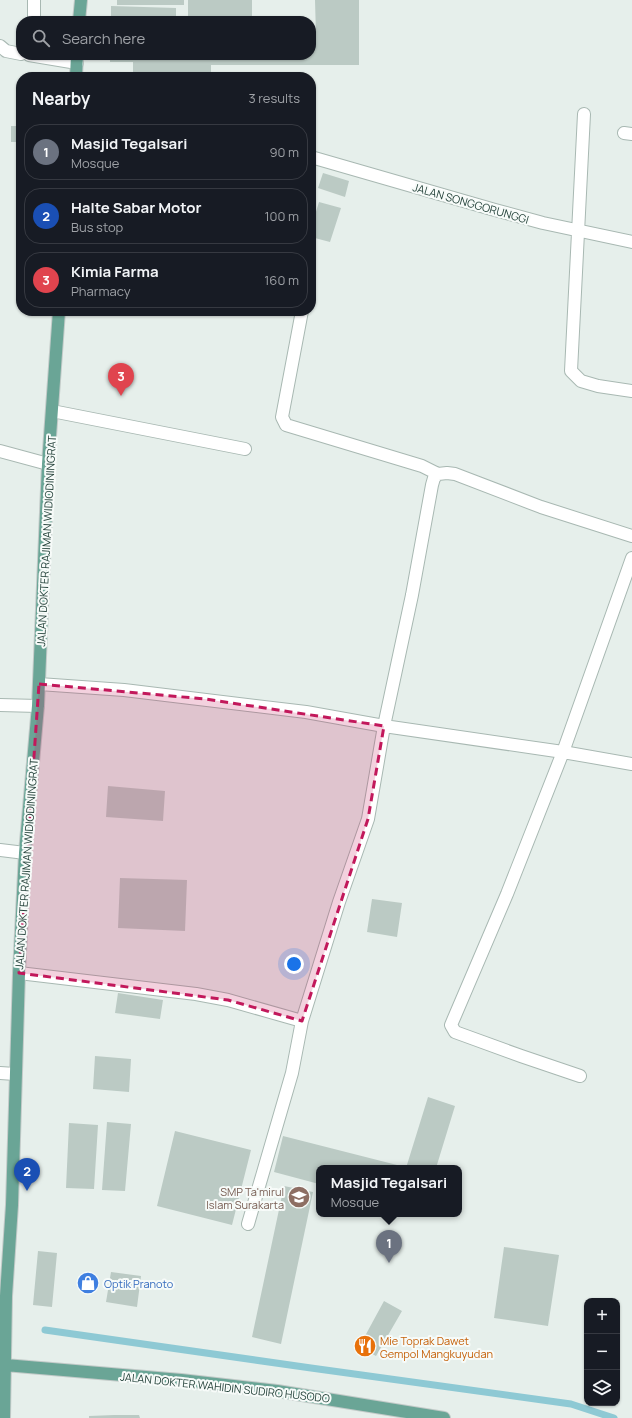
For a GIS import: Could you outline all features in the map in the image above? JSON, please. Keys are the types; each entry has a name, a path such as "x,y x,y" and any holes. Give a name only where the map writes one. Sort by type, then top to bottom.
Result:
{"main road":[{"path":"79,16 81,0"},
{"path":"76,72 77,60"},
{"name":"JALAN DOKTER RAJIMAN WIDIODININGRAT","path":"4,1418 5,1366 3,1296 12,1205 15,1074 25,852 38,706 48,464 59,316"},
{"name":"JALAN DOKTER WAHIDIN SUDIRO HUSODO","path":"5,1366 181,1380 270,1390 444,1418"}],"street":[{"path":"34,0 34,16"},
{"path":"0,46 6,51 16,53"},
{"path":"584,114 571,370 581,381 598,386 632,391"},
{"name":"JALAN SONGGORUNGGI","path":"316,158 495,210 577,231 632,242"},
{"path":"301,316 282,417 283,422 289,426 422,466 438,474 455,474 541,507 632,536"},
{"path":"52,411 245,449"},
{"path":"0,451 48,464"},
{"path":"248,1224 292,1073 302,1021 339,902 368,819 384,726 412,595 432,485 434,478 438,474"},
{"path":"580,1076 455,1032 451,1025 507,894 563,752 632,558"},
{"path":"39,684 124,690 306,712 384,726 563,752 632,764"},
{"path":"0,704 38,706"},
{"path":"0,850 25,852"},
{"path":"19,973 209,996 302,1021"},
{"path":"0,1072 15,1074"}],"highlighted area":[{"path":"39,684 205,699 384,726 368,819 302,1021 228,1000 19,973"}],"building":[{"path":"117,0 184,0 184,5 117,5"},
{"path":"188,0 252,0 252,16 188,16"},
{"path":"315,0 359,0 359,65 211,65 211,72 133,72 133,62 110,62 110,60 316,60"},
{"path":"111,6 176,8 176,16 111,16"},
{"path":"11,126 16,126 16,142 11,142"},
{"path":"323,173 349,181 345,197 318,188"},
{"path":"319,202 341,208 330,242 316,238 316,212"},
{"path":"108,786 165,791 163,821 106,817"},
{"path":"120,878 187,880 185,931 118,928"},
{"path":"372,899 402,903 397,937 367,932"},
{"path":"118,993 163,1000 160,1019 115,1013"},
{"path":"95,1056 131,1059 129,1092 93,1089"},
{"path":"428,1097 455,1106 437,1165 407,1165"},
{"path":"107,1122 131,1124 125,1191 102,1190"},
{"path":"69,1123 98,1125 94,1189 66,1188"},
{"path":"175,1131 251,1150 232,1225 157,1206"},
{"path":"283,1136 397,1165 316,1165 316,1183 274,1172"},
{"path":"284,1186 313,1192 281,1344 252,1337"},
{"path":"504,1247 559,1255 548,1326 494,1318"},
{"path":"38,1251 57,1253 52,1307 33,1305"},
{"path":"111,1272 141,1276 137,1307 106,1302"},
{"path":"384,1301 402,1311 376,1356 359,1347"},
{"path":"139,1415 140,1418 89,1418 89,1416"}],"waterway":[{"path":"45,1330 571,1404 614,1418"}],"place":[{"name":"Kimia Farma","path":"121,396"},
{"name":"Halte Sabar Motor","path":"27,1191"},
{"name":"SMP Ta'mirul Islam Surakarta","path":"299,1197"},
{"name":"Masjid Tegalsari","path":"389,1263"},
{"name":"Optik Pranoto","path":"88,1283"},
{"name":"Mie Toprak Dawet Gempol Mangkuyudan","path":"365,1346"}]}
